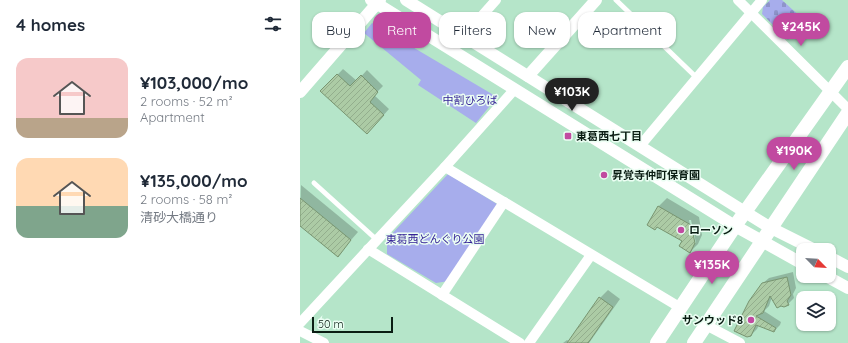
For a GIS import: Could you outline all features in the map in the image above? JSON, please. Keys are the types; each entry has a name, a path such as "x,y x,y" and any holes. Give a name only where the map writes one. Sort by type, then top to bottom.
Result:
{"main road":[{"path":"657,343 735,226 848,67"},
{"path":"694,343 848,113"}],"street":[{"path":"406,0 439,20"},
{"path":"485,12 496,0"},
{"path":"528,76 596,0"},
{"path":"738,0 848,109"},
{"path":"640,146 762,0"},
{"path":"300,92 376,1 514,90 735,226 796,260"},
{"path":"483,48 745,212 801,243"},
{"path":"300,323 445,167 514,90"},
{"path":"445,167 681,308"},
{"path":"442,295 504,202"},
{"path":"368,249 520,343"},
{"path":"528,343 591,255"},
{"path":"836,261 848,267"},
{"path":"836,281 848,288"},
{"path":"706,325 740,343"},
{"path":"300,331 324,343"}],"lane":[{"path":"616,0 697,78"},
{"path":"314,183 377,240"}],"green space":[{"path":"770,0 782,0 816,31 808,38 797,29 788,40 762,14 763,7"},
{"name":"中割ひろば","path":"373,24 373,40 365,34 365,32"},
{"name":"中割ひろば","path":"382,48 414,48 497,97 476,123 418,85 421,80"},
{"name":"東葛西どんぐり公園","path":"448,174 497,204 449,281 436,283 387,254 387,239"}],"building":[{"path":"337,74 350,86 361,75 378,92 370,102 384,115 367,134 320,91"},
{"path":"300,198 351,240 338,257 300,226"},
{"path":"658,206 691,225 695,243 690,253 679,246 682,241 657,227 655,230 647,225"},
{"path":"787,277 791,295 787,301 789,305 777,308 770,296 763,313 756,316 776,328 774,332 756,325 751,336 747,337 734,331 749,301 762,283"},
{"path":"599,297 613,307 588,343 567,343"}],"place":[{"name":"東葛西七丁目","path":"568,136"},
{"name":"昇覚寺仲町保育園","path":"604,175"},
{"name":"ローソン","path":"681,230"},
{"name":"サンウッド8","path":"751,320"}]}
